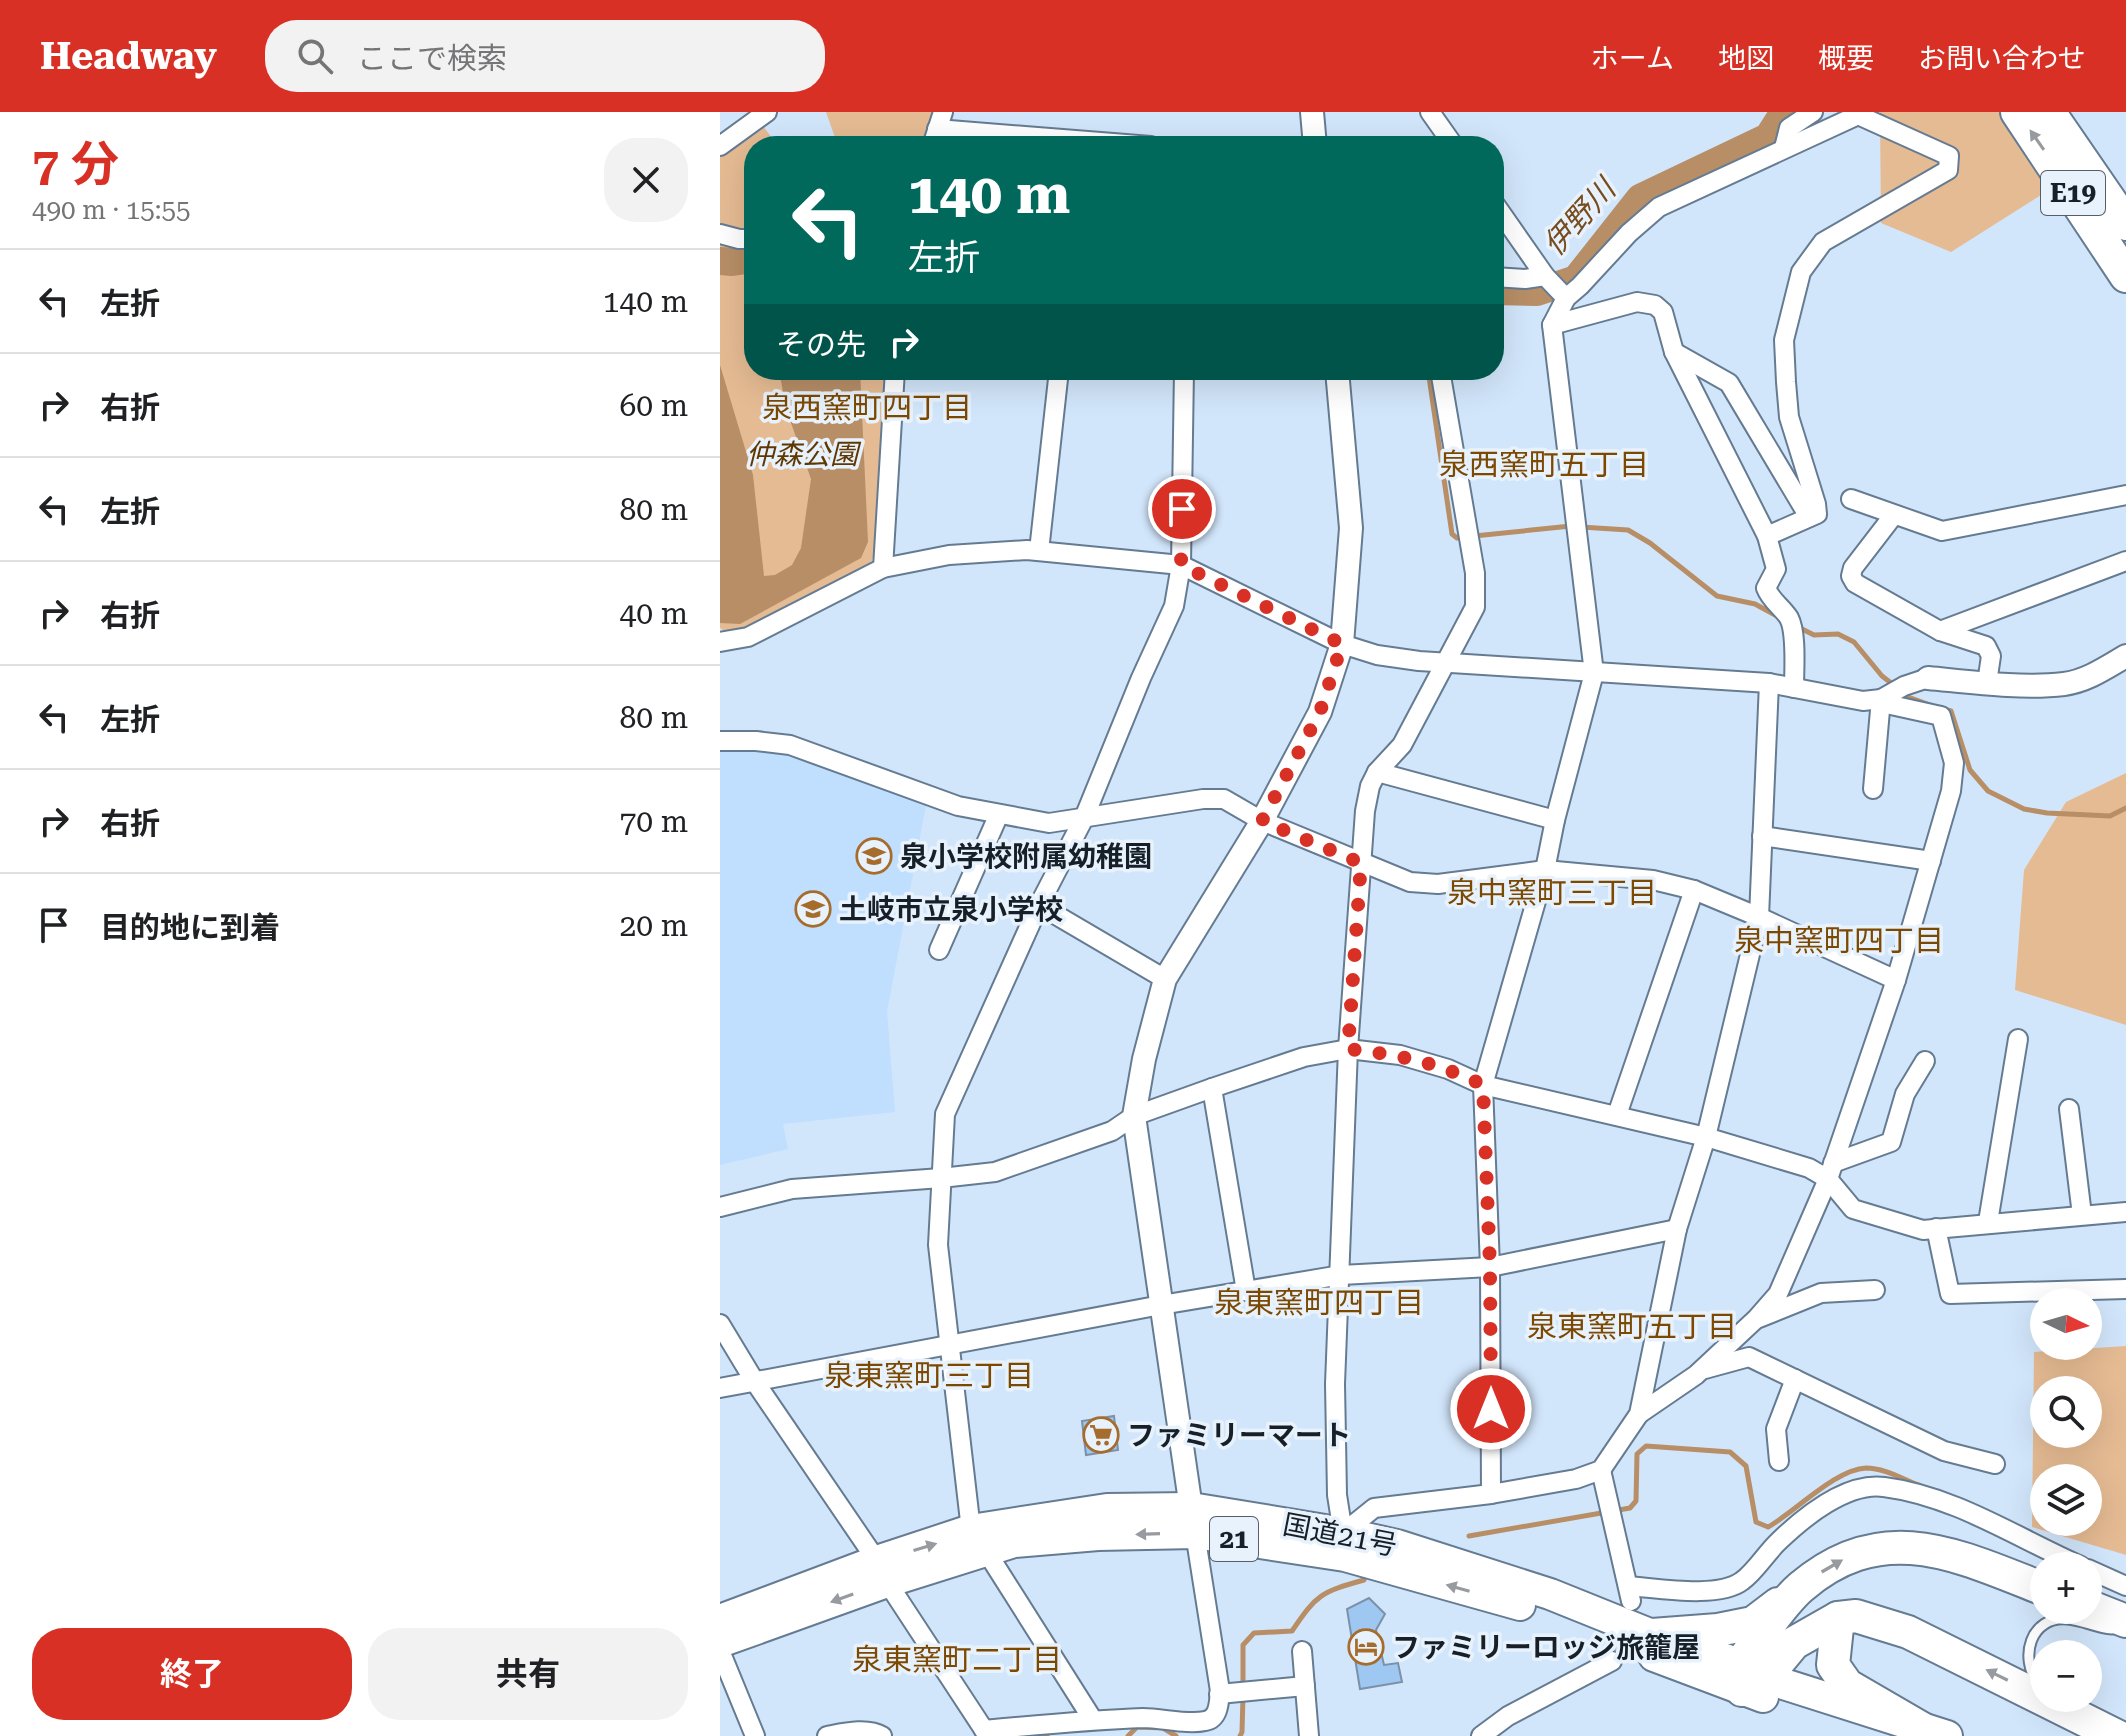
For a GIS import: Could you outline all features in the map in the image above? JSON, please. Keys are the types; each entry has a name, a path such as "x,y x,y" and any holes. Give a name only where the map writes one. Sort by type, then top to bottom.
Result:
{"highway":[{"name":"E19","path":"2017,112 2126,276"},
{"name":"E19","path":"2049,112 2126,224"},
{"name":"国道21号","path":"720,1620 979,1540 1107,1509 1343,1533 1397,1545 1550,1594 1883,1736"},
{"name":"国道21号","path":"1193,1520 1345,1556 1533,1609 1934,1732"},
{"path":"1652,1635 1718,1630 1753,1623 1831,1565 1857,1553 1884,1547 1919,1548 1959,1556 2030,1584"},
{"name":"国道21号","path":"721,1650 882,1571"},
{"path":"1749,1677 1799,1589"},
{"path":"2102,1613 2126,1624"},
{"path":"1749,1677 1794,1643 1838,1618 1856,1616 1908,1632 2030,1689"},
{"path":"1838,1618 1833,1665 1847,1685 1934,1732"},
{"path":"2078,1712 2117,1736"}],"street":[{"path":"720,146 767,112"},
{"path":"1312,112 1314,136"},
{"path":"1430,112 1447,136"},
{"path":"1784,148 1789,128 1813,112"},
{"path":"1491,1494 1490,1267 1483,1085 1545,870 1594,673 1552,325 1566,298 1659,207 1858,115 1949,156 1948,170 1823,242 1801,272 1784,340 1789,417 1817,514 1767,536"},
{"path":"937,129 1018,136"},
{"path":"1504,217 1545,276 1566,298"},
{"path":"720,234 744,239"},
{"path":"1504,278 1545,276"},
{"path":"1552,325 1637,302 1655,305 1663,312 1674,352 1767,536 1776,569 1766,588 1770,598 1790,619 1794,688"},
{"path":"1674,352 1729,383 1809,517"},
{"path":"883,568 894,380"},
{"path":"1039,551 1058,380"},
{"path":"1093,1720 979,1540 949,1346 938,1245 945,1114 1039,905 1084,818 1174,606 1181,565 1184,380"},
{"path":"720,1324 986,1733 1093,1720 1157,1718 1205,1721 1213,1717 1226,1693 1193,1520 1134,1116 1144,1059 1165,979 1262,821 1320,712 1342,644 1351,528 1338,380"},
{"path":"1442,380 1475,573 1475,607 1402,745 1377,772 1370,786 1365,811 1348,1049 1335,1384 1337,1495 1343,1533 1374,1508 1491,1494 1576,1479 1601,1470 1639,1414 1702,1370 1778,1294 1831,1171 1896,980 1951,791 1954,763 1941,716 1891,705 1892,693"},
{"path":"1851,499 1942,531 2126,495"},
{"path":"1893,516 1853,568 1851,576 1855,583 1940,631 1986,646 1991,656 1987,683"},
{"path":"720,642 748,637 883,568 949,555 1039,551 1181,565 1342,644 1377,655 1447,663 1769,683 1863,701 1928,678 1987,683 2066,684 2091,676 2126,656"},
{"path":"1940,631 2126,561"},
{"path":"1639,1414 1677,1229 1706,1137 1759,917 1769,683"},
{"path":"1873,789 1892,693"},
{"path":"720,741 790,745 958,806 1049,823 1203,799 1224,799 1262,821 1410,882 1438,884 1545,870 1653,880 1694,890 1896,980"},
{"path":"1377,772 1555,820"},
{"path":"939,950 999,814"},
{"path":"1762,836 1931,861"},
{"path":"1617,1115 1694,890"},
{"path":"1039,905 1165,979"},
{"path":"1988,1222 2018,1039"},
{"path":"720,1207 792,1189 995,1172 1112,1131 1134,1116 1212,1088 1304,1057 1348,1049 1400,1055 1448,1069 1483,1085 1617,1115 1706,1137 1809,1168 1831,1171 1891,1142 1905,1094 1925,1061"},
{"path":"1212,1088 1246,1291"},
{"path":"2069,1109 2082,1215"},
{"path":"1831,1171 1853,1209 1923,1230 2126,1212"},
{"path":"1936,1228 1950,1294 2126,1289"},
{"path":"720,1388 1161,1305 1341,1275 1490,1267 1677,1229"},
{"path":"1757,1318 1821,1293 1875,1290"},
{"path":"1702,1370 1749,1357 1944,1451 1995,1464"},
{"path":"1779,1461 1776,1429 1795,1379"},
{"path":"1601,1470 1630,1594 1705,1591 1741,1582 1779,1541 1821,1505 1861,1490 1882,1487 1965,1510 2052,1552"},
{"path":"2102,1575 2126,1586"},
{"path":"721,1650 755,1736"},
{"path":"1302,1651 1309,1736"},
{"path":"1481,1736 1508,1716 1612,1661"},
{"path":"1226,1693 1305,1686"},
{"path":"827,1736 858,1731 877,1732 882,1736"}],"lane":[{"path":"2033,1640 2038,1630 2047,1623 2069,1619 2096,1628 2116,1629 2126,1624"},
{"path":"2030,1647 2030,1669"}],"shaded area":[{"path":"720,365 753,475 764,576 775,575 792,565 801,548 811,479 786,409 781,380 860,380 868,542 861,558 740,624 720,623"},
{"name":"土岐市立泉小学校","path":"720,751 784,753 926,805 887,1012 895,1112 783,1124 788,1149 720,1165"}],"green space":[{"path":"826,112 937,112 929,136 834,136"},
{"path":"1880,112 2005,112 2052,188 1951,252 1881,223"},
{"name":"仲森公園","path":"763,126 770,136 748,136"},
{"name":"仲森公園","path":"744,139 744,380 890,380 879,541 871,563 755,626 729,634 720,628 720,155"},
{"path":"2126,773 2126,1025 2015,990 2024,870 2066,802"},
{"path":"2126,1346 2126,1555 2062,1536 2102,1536 2102,1464 2033,1464 2033,1448 2102,1448 2102,1376 2034,1376 2034,1360 2102,1360 2102,1348"}],"building":[{"path":"1114,1416 1118,1450 1086,1455 1082,1421"},
{"name":"ファミリーロッジ旅籠屋","path":"1369,1598 1385,1614 1376,1630 1384,1665 1398,1663 1402,1682 1360,1689 1347,1609"}],"waterway":[{"name":"伊野川","path":"1504,291 1537,292 1576,279 1640,198 1768,137 1784,112"},
{"name":"伊野川","path":"720,261 744,260"},
{"path":"1429,380 1452,534 1457,538 1464,537"},
{"path":"1474,536 1571,526"},
{"path":"1581,527 1628,530 1650,543 1717,596 1755,604 1777,616"},
{"path":"1796,626 1814,635 1838,634 1854,642 1882,676 1895,686"},
{"path":"1902,693 1933,706"},
{"path":"1943,709 1951,711 1970,770 1988,791 2024,809 2047,813 2110,816 2126,808"},
{"path":"1469,1536 1630,1508 1636,1501 1637,1454 1646,1446 1730,1452 1746,1466 1756,1522 1768,1527 1829,1483 1854,1470 1880,1470 1921,1486"},
{"path":"1243,1686 1243,1645 1254,1633 1292,1631 1321,1596 1364,1580"},
{"path":"1240,1736 1243,1696"},
{"path":"1128,1736 1137,1727 1163,1728 1176,1736"},
{"path":"1042,1736 1047,1736"}],"tunnel":[{"path":"1612,1661 1627,1615"}],"place":[{"name":"泉小学校附属幼稚園","path":"874,856"},
{"name":"土岐市立泉小学校","path":"813,909"},
{"name":"ファミリーマート","path":"1101,1435"},
{"name":"ファミリーロッジ旅籠屋","path":"1366,1647"}],"district":[{"name":"泉西窯町四丁目","path":"867,407"},
{"name":"泉西窯町五丁目","path":"1544,464"},
{"name":"泉中窯町三丁目","path":"1552,892"},
{"name":"泉中窯町四丁目","path":"1839,940"},
{"name":"泉東窯町四丁目","path":"1319,1302"},
{"name":"泉東窯町五丁目","path":"1632,1326"},
{"name":"泉東窯町三丁目","path":"929,1375"},
{"name":"泉東窯町二丁目","path":"957,1659"}],"route":[{"path":"1182,509 1181,565 1342,644 1320,712 1262,821 1361,863 1348,1049 1400,1055 1448,1069 1483,1085 1490,1267 1491,1409"}]}
